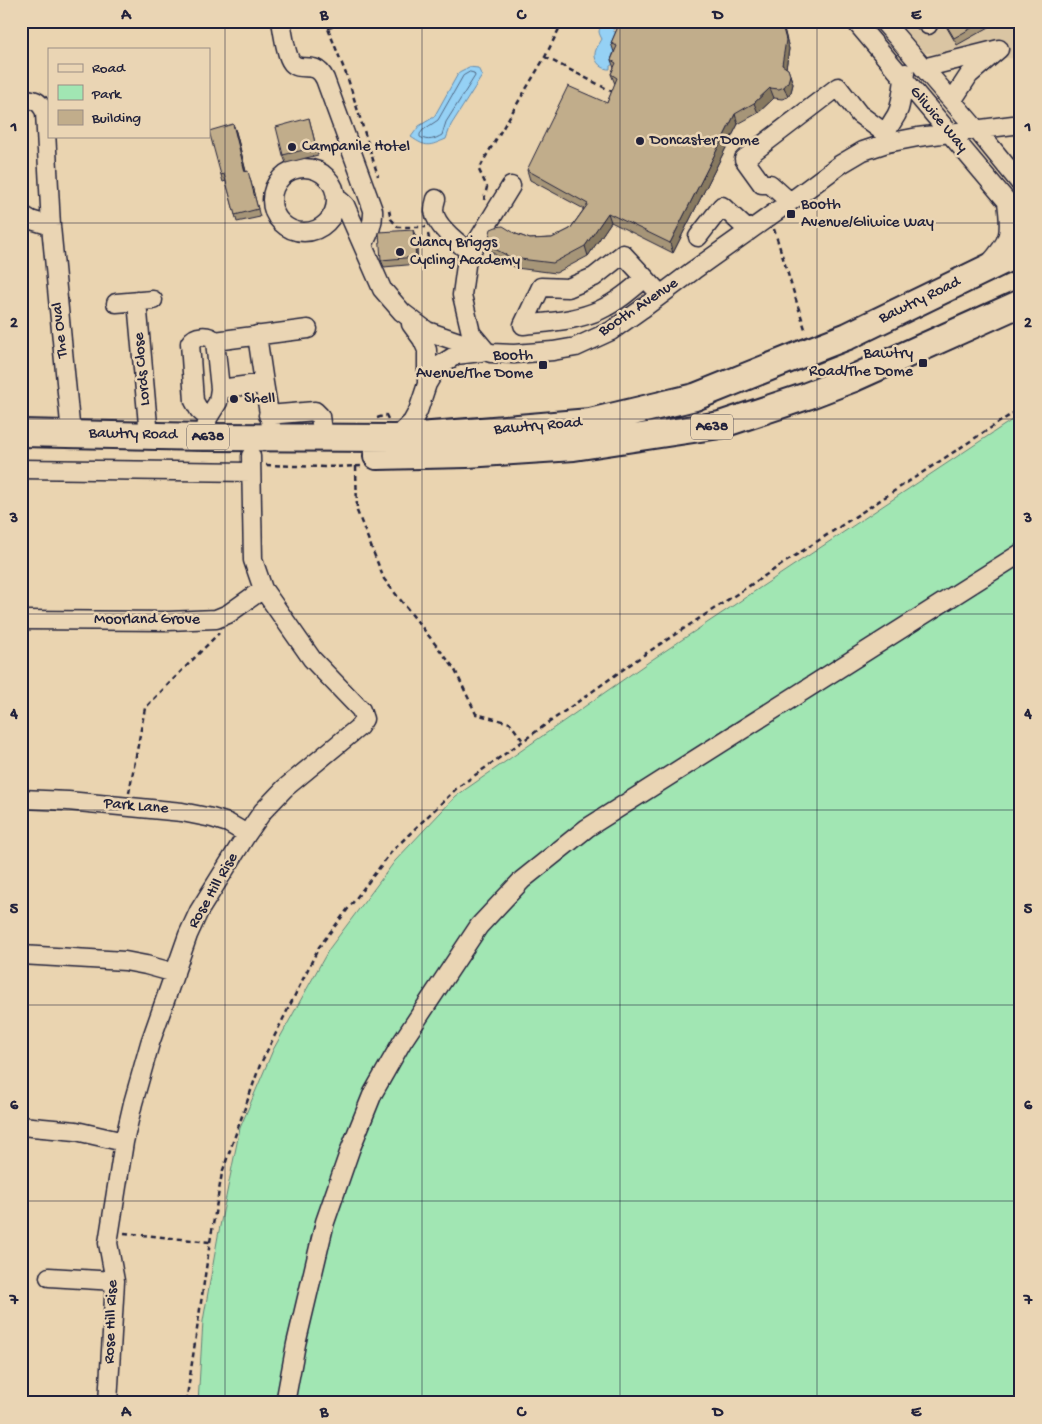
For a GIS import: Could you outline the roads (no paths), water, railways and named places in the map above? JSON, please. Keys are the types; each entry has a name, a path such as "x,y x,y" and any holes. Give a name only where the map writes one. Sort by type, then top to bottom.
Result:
{"highway":[{"name":"Bawtry Road","path":"21,450 124,454 251,463 590,422 694,396 848,336 1021,252"},
{"name":"Bawtry Road","path":"21,433 149,436 206,428 271,427 323,438 388,447 467,454 574,447 720,425 854,378 1021,304"},
{"path":"694,396 792,376 800,380 807,396"}],"street":[{"path":"281,21 292,64 317,68 322,73 373,210 374,218 363,245"},
{"name":"Gliwice Way","path":"855,21 1021,218"},
{"name":"Gliwice Way","path":"883,21 1021,184"},
{"path":"923,68 999,49 969,75 952,101"},
{"path":"887,139 889,125 898,110 909,52"},
{"path":"790,202 770,184 762,184 744,159 838,87 858,114 887,139"},
{"name":"The Oval","path":"21,99 32,99 41,105 45,112 50,226 71,434"},
{"name":"Booth Avenue","path":"336,197 345,205 382,289 402,312 427,331 491,353 514,354 553,351 576,347 610,331 841,164 862,151 887,139 1021,124"},
{"path":"486,351 471,333 462,295 467,258 511,186"},
{"path":"436,199 434,212 441,226 454,240 470,252"},
{"path":"984,270 1006,244 1009,236 1010,225 1006,201"},
{"path":"698,237 722,206 749,231"},
{"path":"21,214 31,220 50,226"},
{"path":"645,278 624,296 599,310 566,320 523,325 541,288 568,288 594,277 623,254 661,295"},
{"name":"Lords Close","path":"116,303 145,300 149,436"},
{"path":"402,312 422,339 426,350 427,384"},
{"path":"215,341 308,329"},
{"path":"208,336 215,341 220,389 218,402 206,428 194,401 190,343 194,338 208,336"},
{"path":"257,336 271,427"},
{"path":"388,447 412,422 418,411 427,384 438,367 456,355 486,351"},
{"path":"220,389 264,383"},
{"path":"21,469 251,463"},
{"name":"Rose Hill Rise","path":"108,1403 115,1281 108,1243 124,1142 150,1043 188,935 199,912 247,834 264,811 286,788 359,727 364,719 361,710 312,660 263,589 253,560 251,463"},
{"path":"285,1403 296,1344 325,1222 356,1133 373,1093 402,1042 479,926 522,880 587,828 1021,553"},
{"name":"Moorland Grove","path":"21,620 216,620 228,614 263,589"},
{"name":"Park Lane","path":"21,798 182,812 228,823 247,834"},
{"path":"21,955 125,961 146,964 175,973"},
{"path":"21,1126 76,1131 124,1142"},
{"path":"49,1277 115,1281"}],"water":[{"path":"603,23 612,25 615,28 613,29 614,32 623,32 617,41 623,49 622,54 610,66 610,69 600,65 595,57 596,50 602,39 599,31"},
{"path":"469,67 478,68 482,76 451,125 446,139 428,145 411,137 419,126 434,117 459,72"}],"place":[{"name":"Doncaster Dome","path":"640,141"},
{"name":"Campanile Hotel","path":"292,147"},
{"name":"Booth Avenue/Gliwice Way","path":"791,214"},
{"name":"Clancy Briggs Cycling Academy","path":"400,252"},
{"name":"Bawtry Road/The Dome","path":"923,363"},
{"name":"Booth Avenue/The Dome","path":"543,365"},
{"name":"Shell","path":"234,399"}]}
